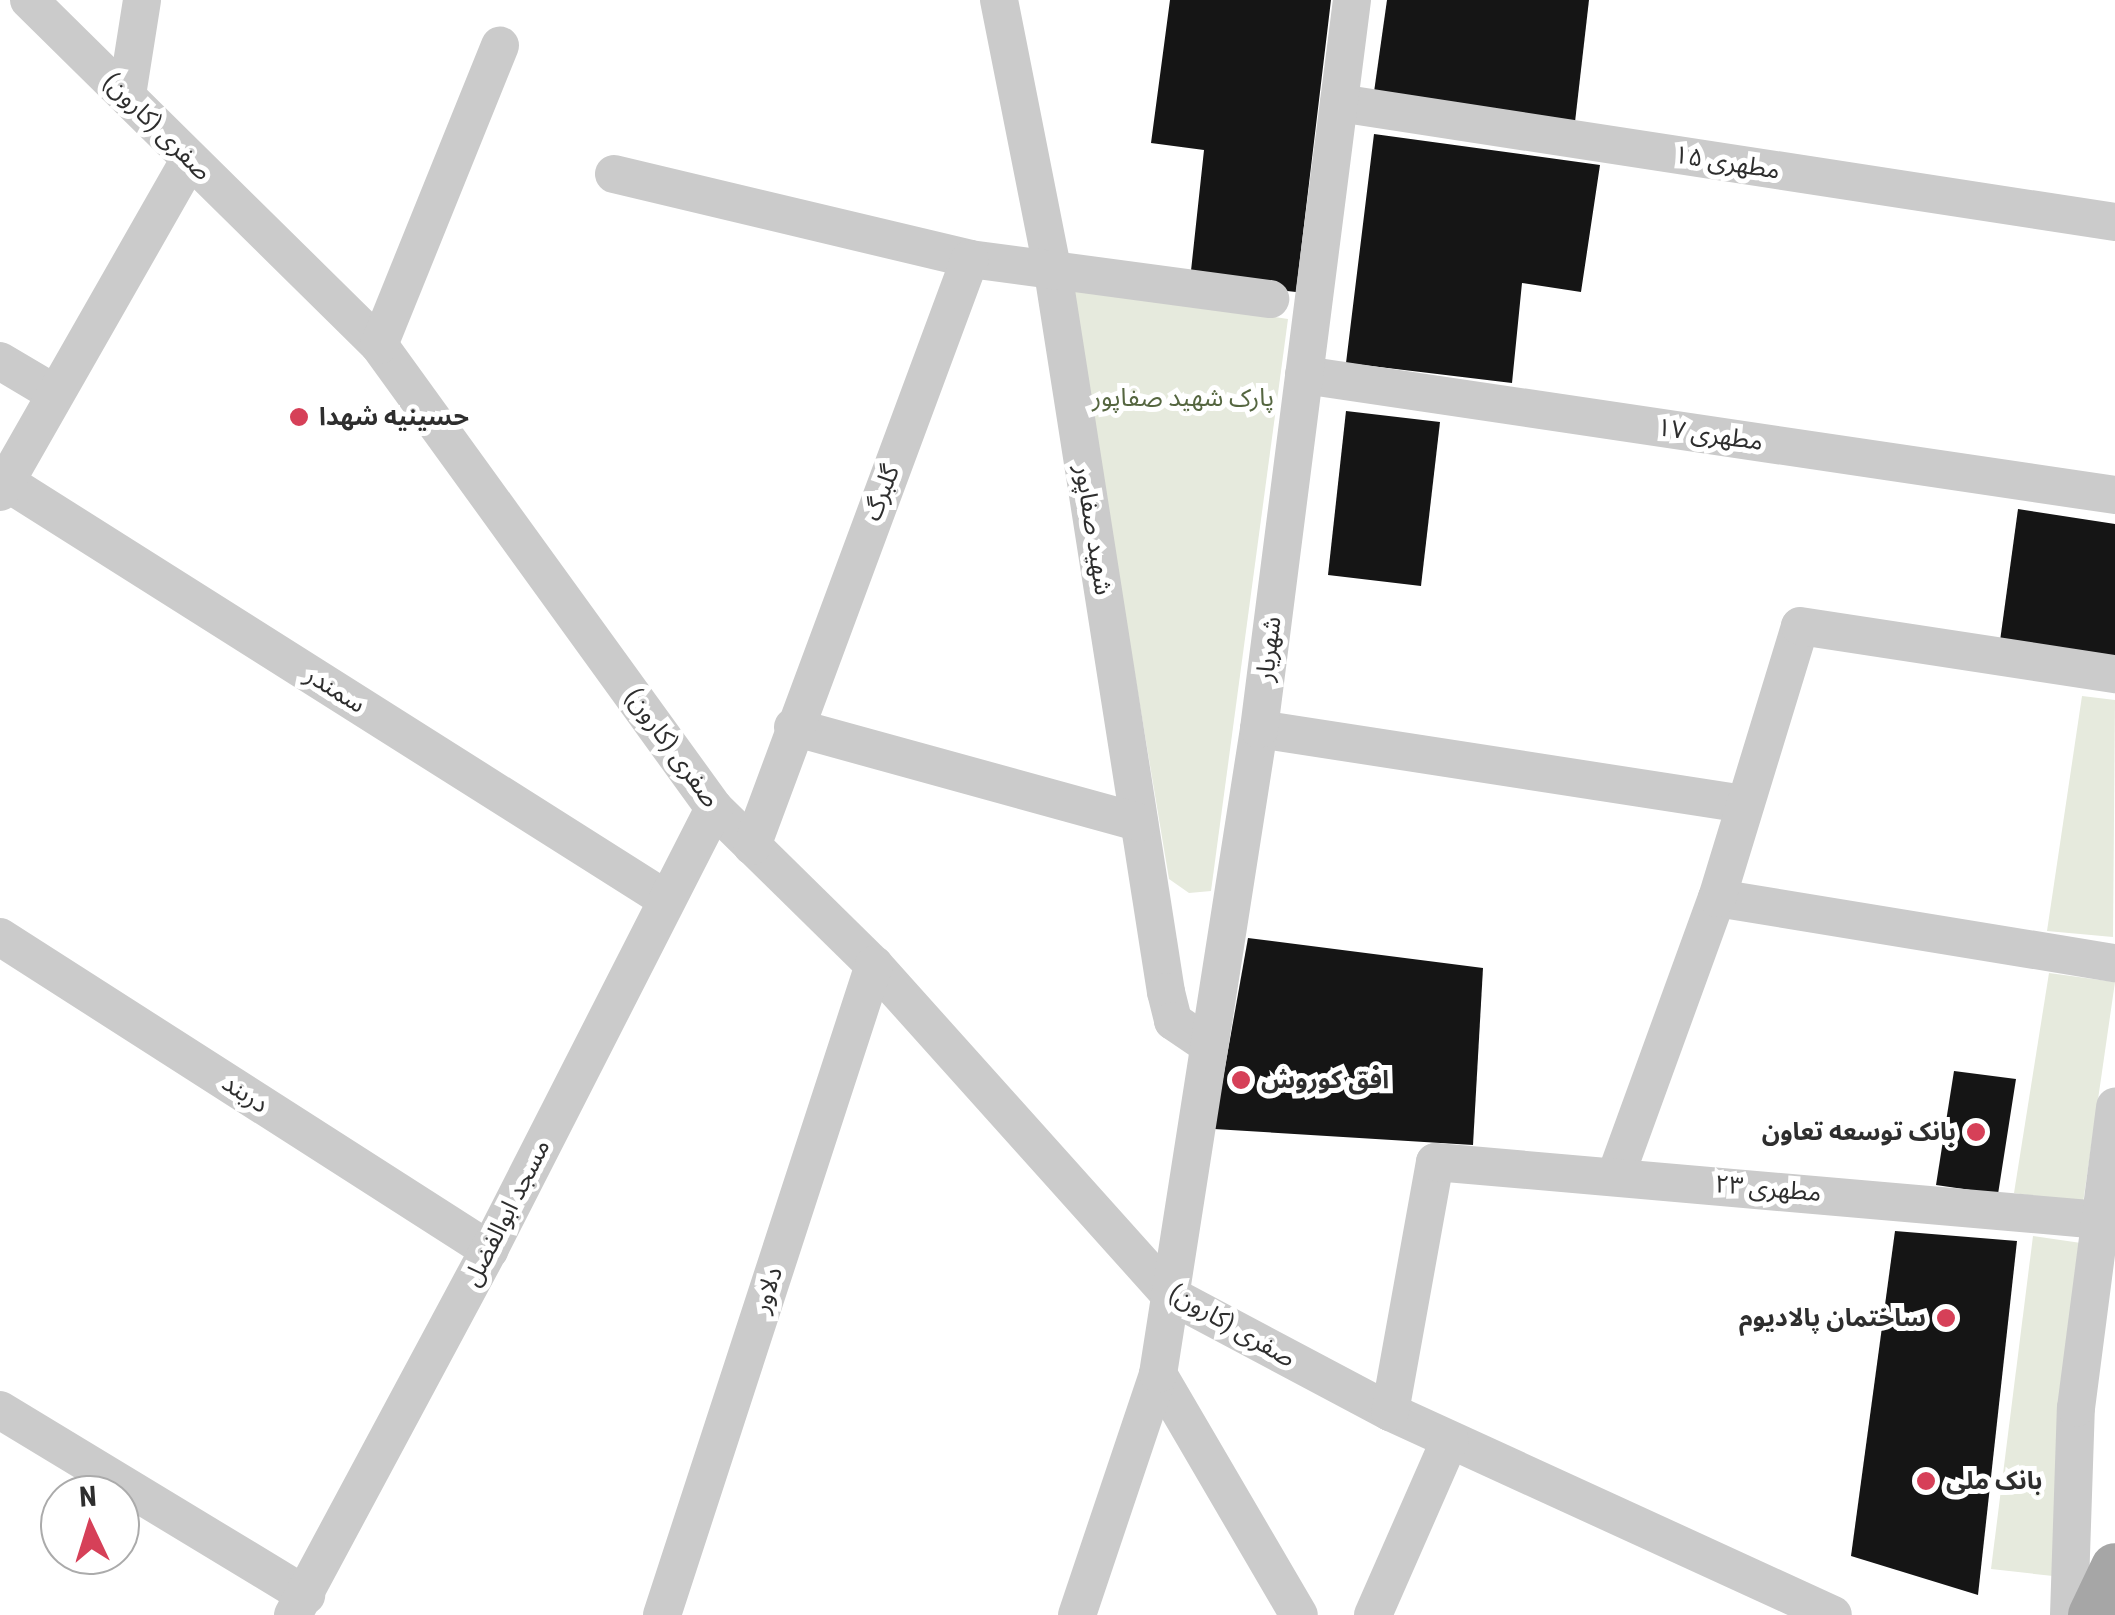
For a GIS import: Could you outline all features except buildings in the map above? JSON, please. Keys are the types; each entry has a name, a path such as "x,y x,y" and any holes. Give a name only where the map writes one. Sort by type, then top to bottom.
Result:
{"main road":[{"path":"2092,1615 2115,1567"},
{"path":"2106,1615 2115,1614"}],"street":[{"name":"صفری (کارون)","path":"29,0 379,345 714,808 874,965 1170,1295 1390,1412 1833,1615"},
{"path":"127,95 142,0"},
{"name":"شهریار","path":"1078,1615 1158,1374 1206,1044 1258,729 1352,0"},
{"name":"شهید صفاپور","path":"993,2 1053,272 1173,1021 1206,1044"},
{"path":"379,345 500,46"},
{"name":"مطهری ۱۵","path":"1340,103 2115,222"},
{"path":"3,487 188,160"},
{"path":"614,174 970,259 1270,299"},
{"name":"گلبرگ","path":"752,846 970,259"},
{"path":"0,361 54,393"},
{"name":"مطهری ۱۷","path":"1304,375 2115,495"},
{"name":"سمندر","path":"3,487 664,898"},
{"path":"1616,1175 1717,898 1742,804 1800,626 2115,674"},
{"path":"794,727 1139,822"},
{"path":"1258,729 1742,804"},
{"name":"مسجد ابوالفضل","path":"299,1605 489,1250 664,898 714,808"},
{"path":"1717,898 2115,964"},
{"name":"دربند","path":"0,937 489,1250"},
{"name":"دلاور","path":"662,1615 874,965"},
{"path":"2069,1615 2076,1408 2115,1107"},
{"name":"مطهری ۲۳","path":"1390,1412 1435,1162 2100,1220"},
{"path":"1158,1374 1299,1615"},
{"path":"0,1410 299,1605"},
{"path":"1373,1615 1450,1440"}],"green space":[{"name":"پارک شهید صفاپور","path":"1070,286 1288,319 1211,891 1189,893 1169,879"},
{"path":"2082,696 2115,700 2113,937 2047,931"},
{"path":"2049,973 2115,982 2083,1203 2014,1193"},
{"path":"2033,1236 2081,1243 2053,1576 1991,1569"}],"place":[{"name":"حسینیه شهدا","path":"299,417"},
{"name":"افق کوروش","path":"1241,1080"},
{"name":"بانک توسعه تعاون","path":"1976,1132"},
{"name":"ساختمان پالادیوم","path":"1946,1318"},
{"name":"بانک ملی","path":"1926,1481"}]}
